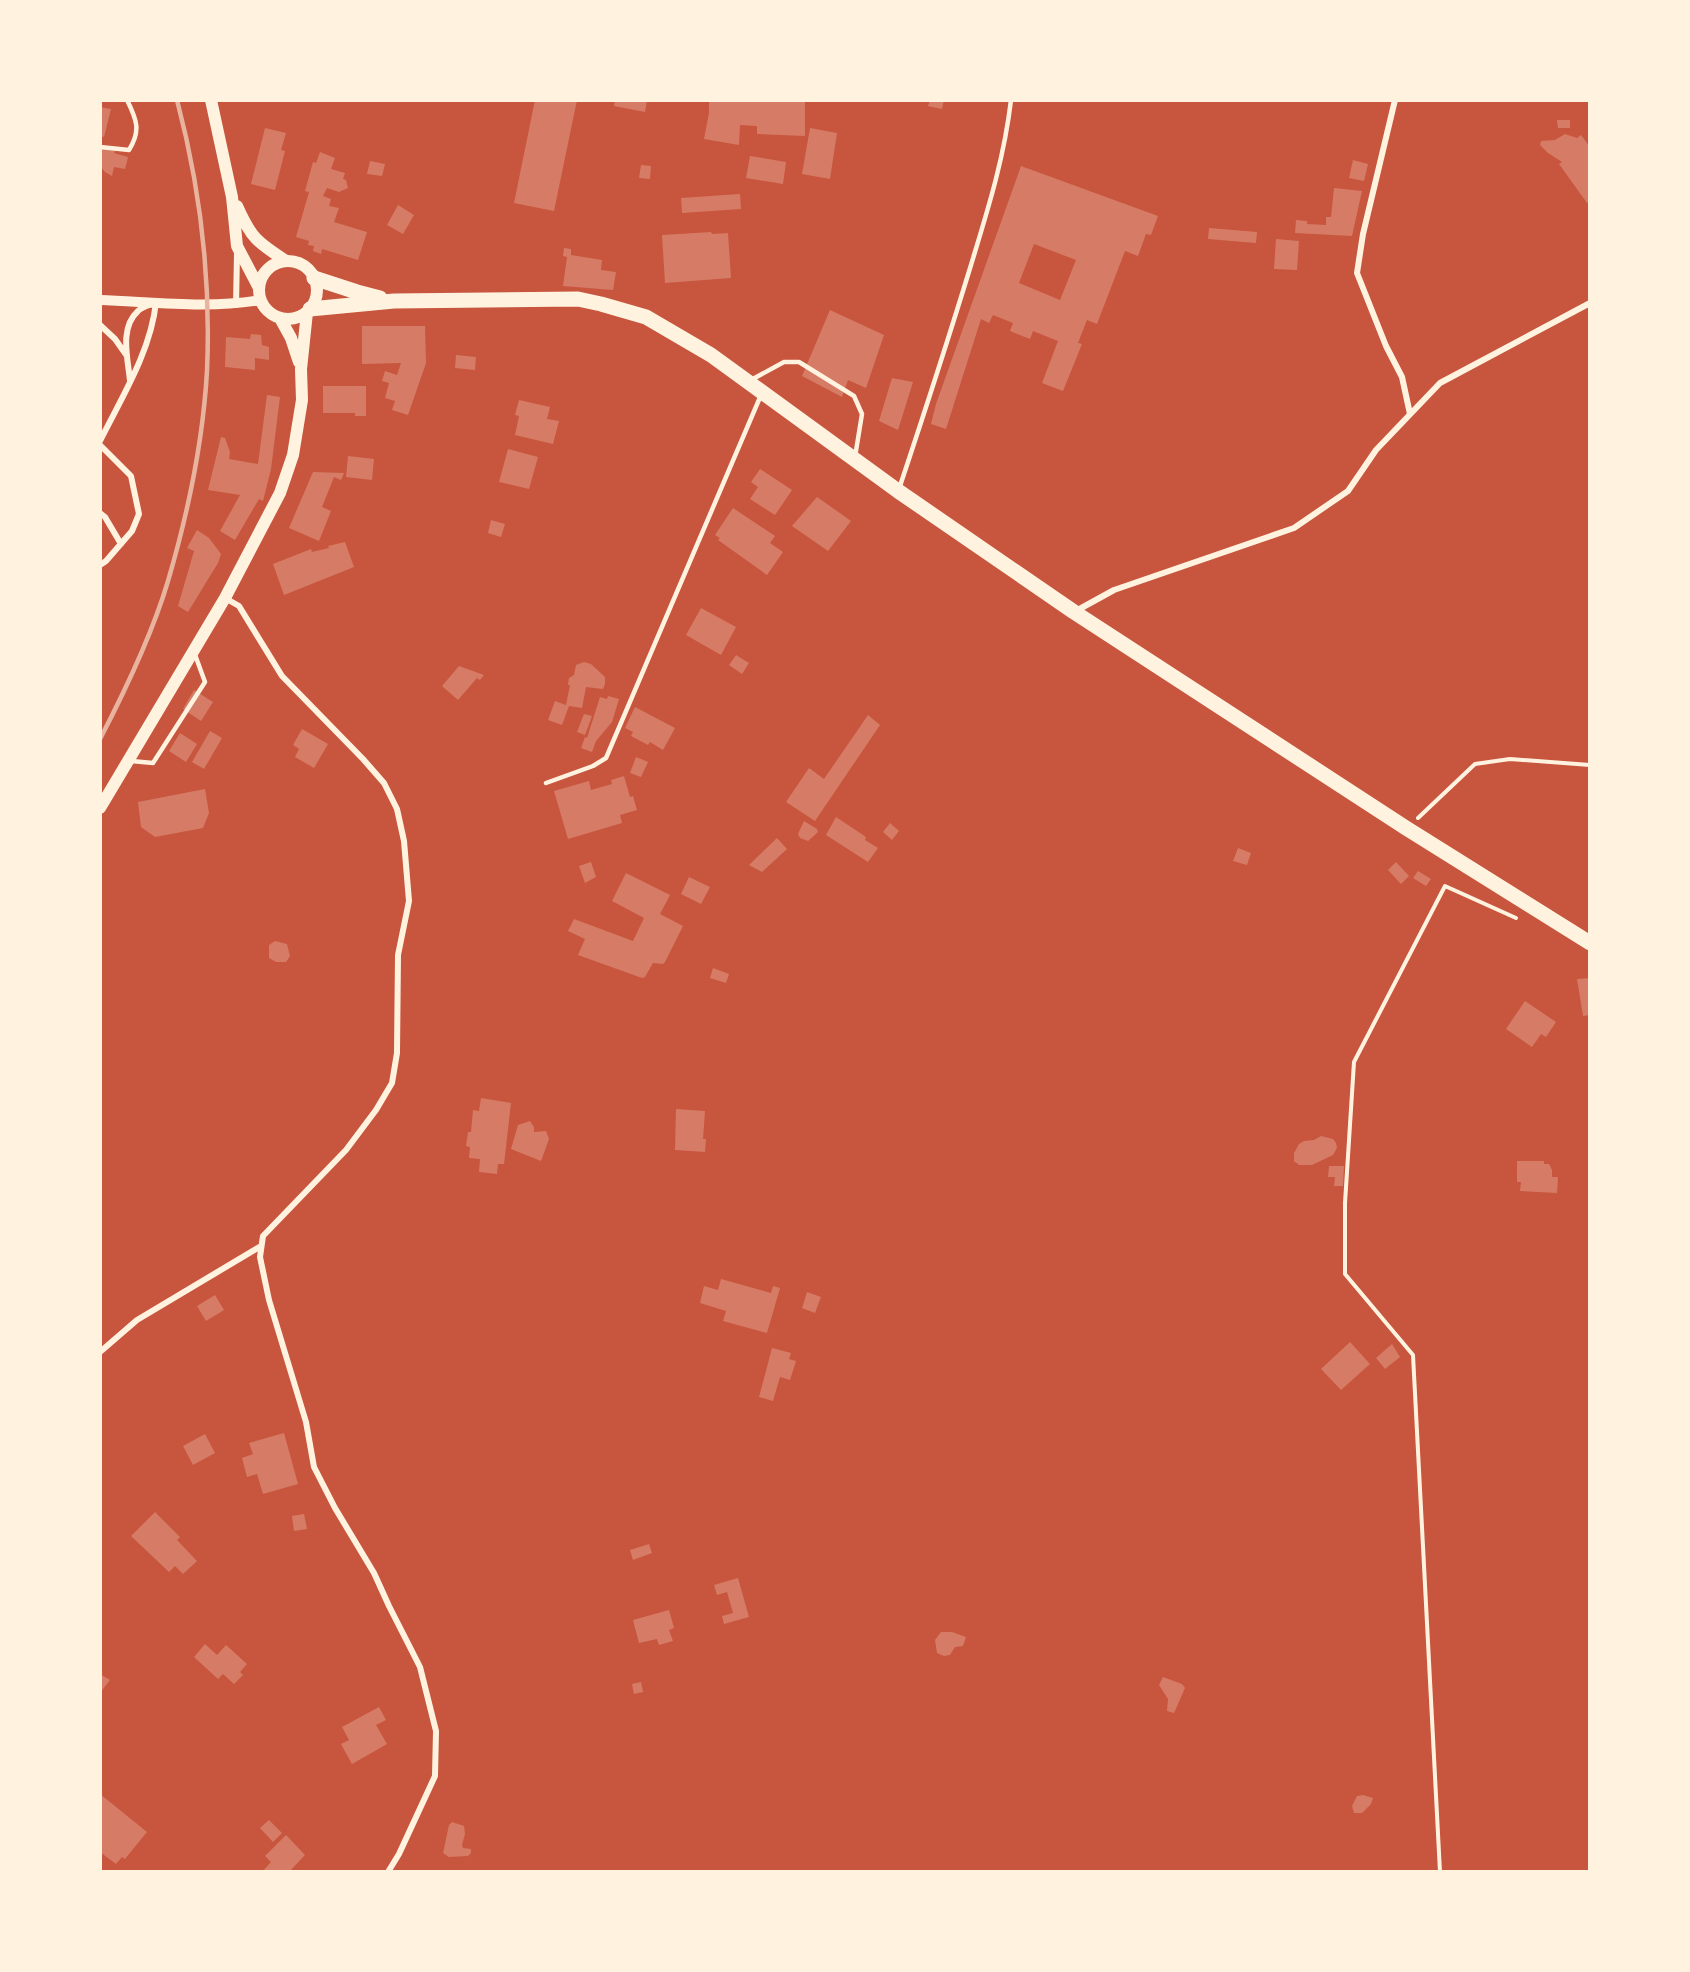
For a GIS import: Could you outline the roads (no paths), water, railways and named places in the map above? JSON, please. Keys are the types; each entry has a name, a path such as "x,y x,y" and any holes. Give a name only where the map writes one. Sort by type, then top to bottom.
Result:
{"main road":[{"path":"211,100 232,197 237,246 268,311 280,318 289,319 308,310 394,301 578,299 646,317 711,355 898,491 1074,612 1406,828 1590,943"},
{"path":"100,808 225,598 280,494 293,455 302,400 301,369 308,310 316,297 316,284 314,278 302,265 286,261 258,243 246,227 232,197"},
{"path":"260,294 260,281 267,270 273,265 286,261"},
{"path":"314,278 394,301"},
{"path":"280,318 291,338 301,369"}],"street":[{"path":"1395,100 1363,234 1358,273 1386,346 1402,377 1410,414"},
{"path":"236,304 237,246"},
{"path":"100,300 207,305 236,304 260,294"},
{"path":"130,381 126,334 130,321 139,310 156,302"},
{"path":"100,441 149,338 156,302"},
{"path":"1074,612 1114,590 1294,528 1348,490 1376,450 1440,383 1590,303"},
{"path":"100,325 115,339 127,357"},
{"path":"100,445 131,476 139,514 132,531 100,565"},
{"path":"100,513 122,544"},
{"path":"225,598 239,606 282,676 384,783 397,809 402,830 409,901 398,956 397,1053 392,1083 376,1110 346,1150 263,1236 260,1257 269,1300 306,1422 314,1467 335,1509 374,1573 420,1667 436,1731 435,1776 399,1854 388,1872"},
{"path":"100,1352 137,1320 261,1246"}],"lane":[{"path":"100,147 129,150 135,138 136,119 127,100"},
{"path":"898,491 949,339 997,180 1011,100"},
{"path":"747,382 783,362 799,362 854,396 862,414 855,460"},
{"path":"546,783 593,766 606,758 762,392"},
{"path":"128,761 153,763 205,682 194,651"}],"railway":[{"path":"100,739 138,662 162,601 188,503 202,424 208,337 205,269 198,200 177,100"}]}
